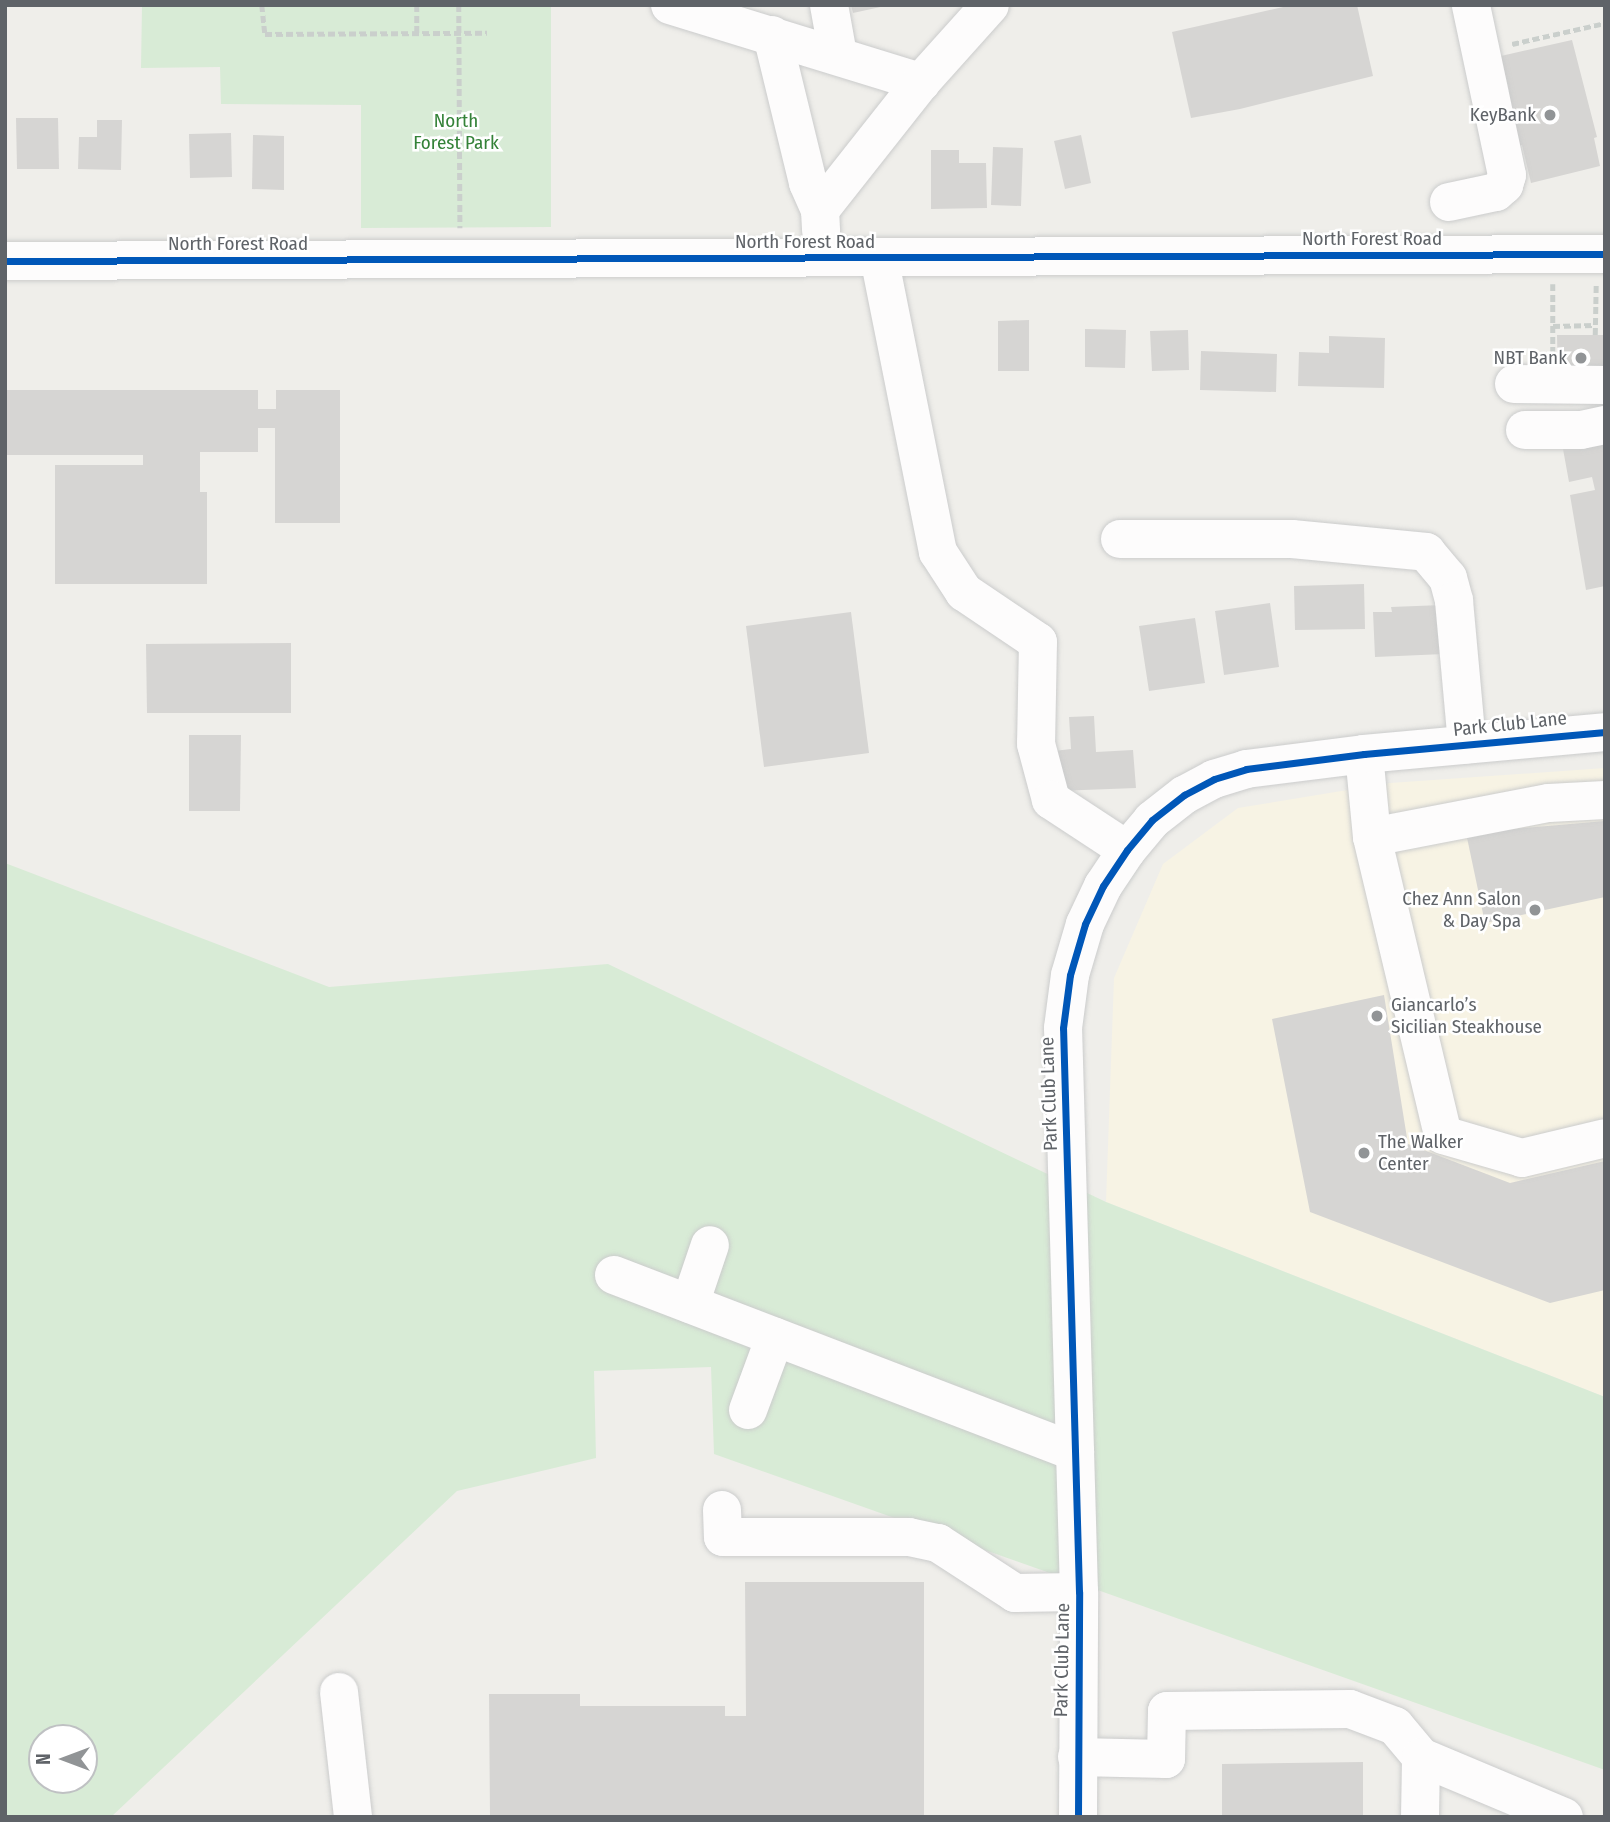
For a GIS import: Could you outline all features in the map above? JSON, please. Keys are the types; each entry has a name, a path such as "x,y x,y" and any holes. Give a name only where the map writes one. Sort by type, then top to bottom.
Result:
{"street":[{"path":"670,5 921,82"},
{"path":"829,5 838,55"},
{"path":"820,210 921,82 990,5"},
{"path":"1449,202 1496,192 1504,185 1507,174 1471,5"},
{"path":"772,35 808,183 820,210 821,258"},
{"path":"878,257 938,552 964,592 1038,642 1036,744 1051,800 1126,850"},
{"name":"North Forest Road","path":"5,261 878,257 1600,269"},
{"path":"1514,384 1605,385"},
{"path":"1525,430 1581,430 1605,425"},
{"path":"1120,539 1292,539 1426,552 1448,578 1454,601 1467,744"},
{"name":"Park Club Lane","path":"1078,1817 1079,1592 1063,1028 1070,975 1085,924 1103,886 1126,850 1153,820 1184,795 1214,779 1246,769 1364,754 1605,732"},
{"path":"1364,754 1372,837 1443,1135 1522,1158 1605,1138"},
{"path":"1372,837 1549,803 1605,800"},
{"path":"690,1304 710,1245"},
{"path":"614,1275 1075,1452"},
{"path":"748,1410 775,1336"},
{"path":"722,1510 723,1537 909,1537 938,1543 1015,1593 1079,1592"},
{"path":"339,1692 353,1817"},
{"path":"1077,1757 1166,1759 1167,1712 1350,1709 1395,1726 1421,1757 1564,1817"},
{"path":"1420,1817 1421,1757"}],"path":[{"path":"262,5 265,34 487,33"},
{"path":"417,5 417,33"},
{"path":"460,5 460,232"},
{"path":"1501,46 1605,23"},
{"path":"1534,39 1535,48"},
{"path":"1595,335 1600,269"},
{"path":"1553,283 1553,360"},
{"path":"1553,326 1595,326"}],"shaded area":[{"path":"1605,768 1605,1397 1106,1202 1114,978 1163,864 1238,808 1390,783"}],"green space":[{"name":"North Forest Park","path":"142,5 551,5 551,227 361,228 361,105 221,104 220,67 141,68"},
{"path":"5,863 329,987 608,964 1106,1202 1605,1397 1605,1770 714,1454 711,1367 594,1371 596,1458 457,1491 111,1817 5,1817"}],"building":[{"path":"851,5 885,5 885,6 853,13"},
{"path":"1292,5 1357,5 1373,76 1240,109 1191,118 1172,32"},
{"name":"KeyBank","path":"1572,40 1597,137 1594,138 1600,166 1531,183 1522,145 1514,147 1502,93 1509,91 1501,56"},
{"path":"16,118 58,118 59,169 17,169"},
{"path":"97,120 122,120 121,170 78,169 79,137 97,137"},
{"path":"231,133 232,177 190,178 189,134"},
{"path":"253,135 284,136 284,190 252,189"},
{"path":"1081,135 1091,183 1065,189 1054,141"},
{"path":"993,147 1023,148 1021,206 991,205"},
{"path":"931,150 959,150 959,163 986,163 987,208 931,209"},
{"path":"1029,320 1029,371 998,371 998,321"},
{"path":"1085,329 1126,330 1125,368 1085,367"},
{"path":"1188,330 1189,370 1152,371 1150,331"},
{"name":"NBT Bank","path":"1557,335 1603,335 1605,374 1558,378"},
{"path":"1329,336 1385,338 1384,388 1298,386 1299,352 1329,353"},
{"path":"1201,351 1277,354 1276,392 1200,390"},
{"path":"5,390 258,390 258,409 276,409 276,390 340,390 340,523 275,523 275,428 258,428 258,452 200,452 200,492 207,492 207,584 55,584 55,465 143,465 143,455 5,455"},
{"path":"1605,442 1605,586 1586,590 1570,495 1595,490 1592,477 1569,482 1563,449"},
{"path":"1364,584 1365,629 1295,630 1294,586"},
{"path":"1270,603 1279,667 1224,675 1215,611"},
{"path":"1442,605 1444,654 1375,657 1373,612 1392,612 1391,607"},
{"path":"851,612 869,753 764,767 746,626"},
{"path":"1195,618 1205,683 1149,691 1139,626"},
{"path":"291,643 291,713 147,713 146,644"},
{"path":"1094,716 1096,752 1133,750 1136,788 1057,791 1054,751 1071,749 1069,717"},
{"path":"189,735 241,735 240,811 189,811"},
{"path":"1605,821 1605,897 1485,923 1466,833"},
{"name":"The Walker Center","path":"1384,995 1408,1144 1510,1183 1605,1161 1605,1290 1550,1303 1310,1212 1272,1019"},
{"path":"745,1582 924,1582 924,1817 490,1817 489,1694 580,1694 580,1706 725,1706 725,1716 746,1716"},
{"path":"1363,1762 1363,1817 1222,1817 1222,1764"}],"cycle path":[{"path":"5,261 1605,254"},
{"path":"1078,1817 1079,1592 1063,1028 1070,975 1085,924 1103,886 1127,850 1152,820 1184,795 1214,779 1246,769 1364,754 1605,732"}],"place":[{"name":"KeyBank","path":"1550,115"},
{"name":"NBT Bank","path":"1581,358"},
{"name":"Chez Ann Salon & Day Spa","path":"1535,910"},
{"name":"Giancarlo’s Sicilian Steakhouse","path":"1377,1016"},
{"name":"The Walker Center","path":"1364,1153"}]}
